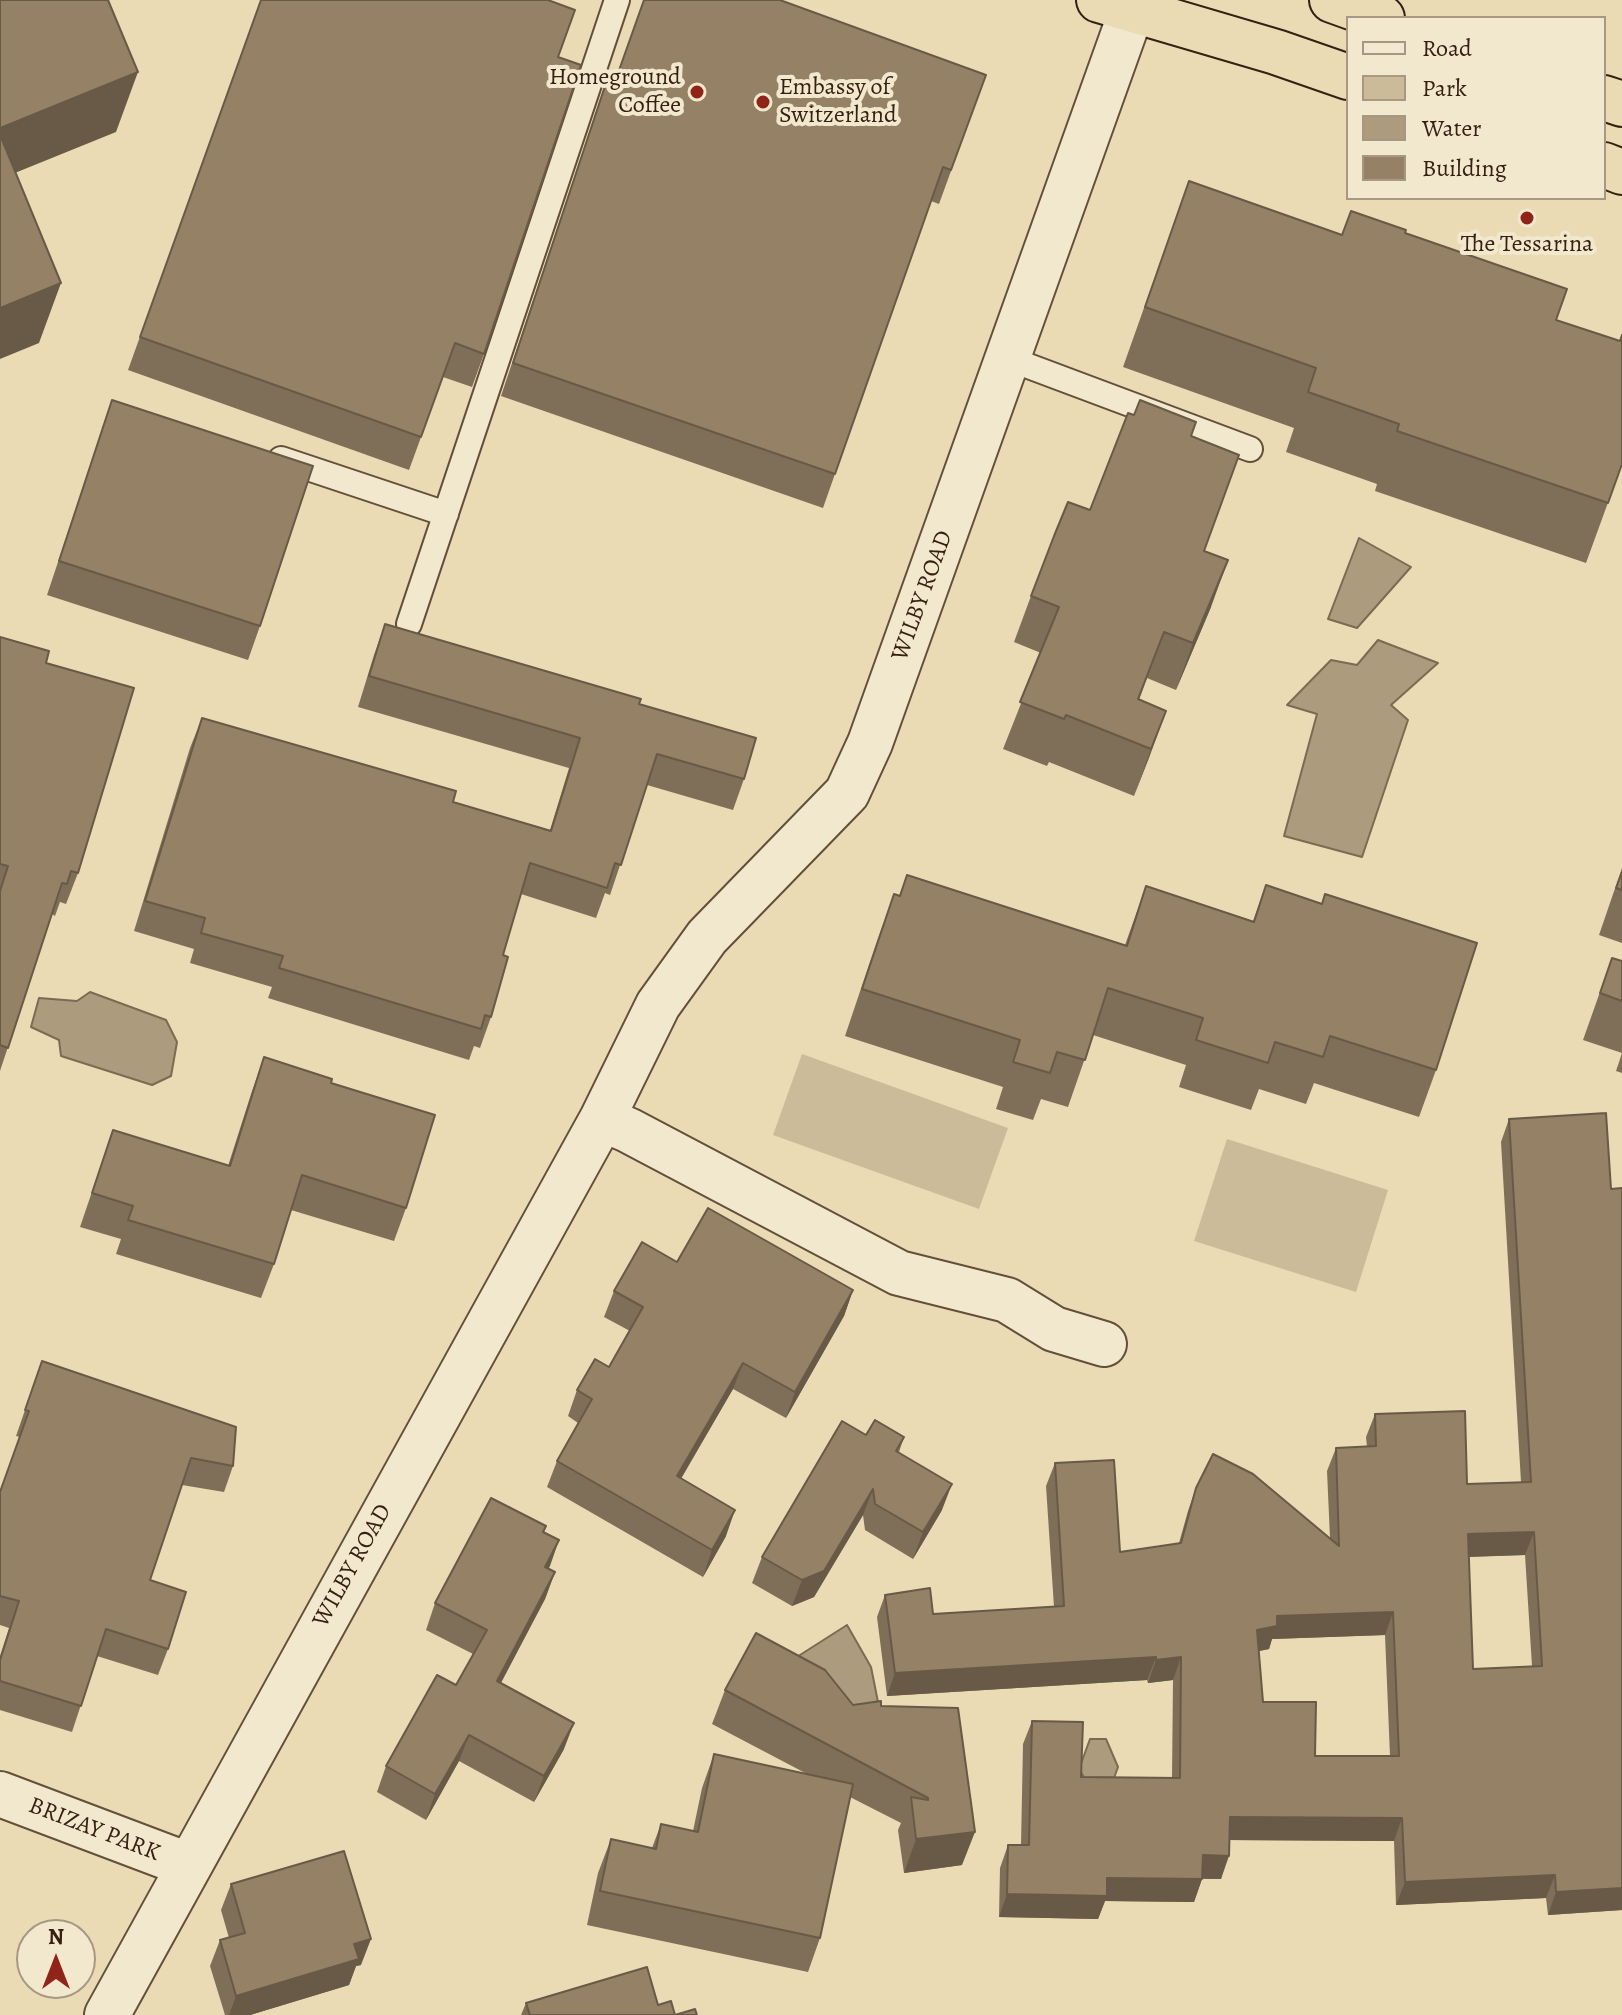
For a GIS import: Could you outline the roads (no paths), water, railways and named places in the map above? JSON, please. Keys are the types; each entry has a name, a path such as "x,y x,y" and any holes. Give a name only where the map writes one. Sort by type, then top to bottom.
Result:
{"highway":[{"path":"1332,0 1376,16"},
{"path":"1116,5 1276,52 1346,76"}],"street":[{"name":"WILBY ROAD","path":"107,2015 602,1119 658,1005 707,937 847,793 870,743 1007,358 1116,5"},
{"path":"602,1119 899,1273 1007,1300 1054,1329 1104,1344"},
{"name":"BRIZAY PARK","path":"0,1794 188,1865"}],"lane":[{"path":"409,624 617,0"},
{"path":"1007,358 1250,449"},
{"path":"253,450 446,514"}],"water":[{"path":"1359,538 1411,567 1357,628 1328,619"},
{"path":"1378,640 1438,663 1391,705 1408,720 1362,857 1284,836 1317,714 1287,705 1331,660 1357,665"},
{"path":"90,992 166,1020 177,1042 171,1076 152,1085 61,1056 59,1040 31,1027 39,998 77,1001"},
{"path":"847,1625 871,1667 883,1727 789,1662"},
{"path":"1090,1739 1106,1739 1118,1767 1108,1795 1095,1795 1079,1769"}],"place":[{"name":"Homeground Coffee","path":"697,92"},
{"name":"Embassy of Switzerland","path":"763,102"},
{"name":"The Tessarina","path":"1527,218"}]}
